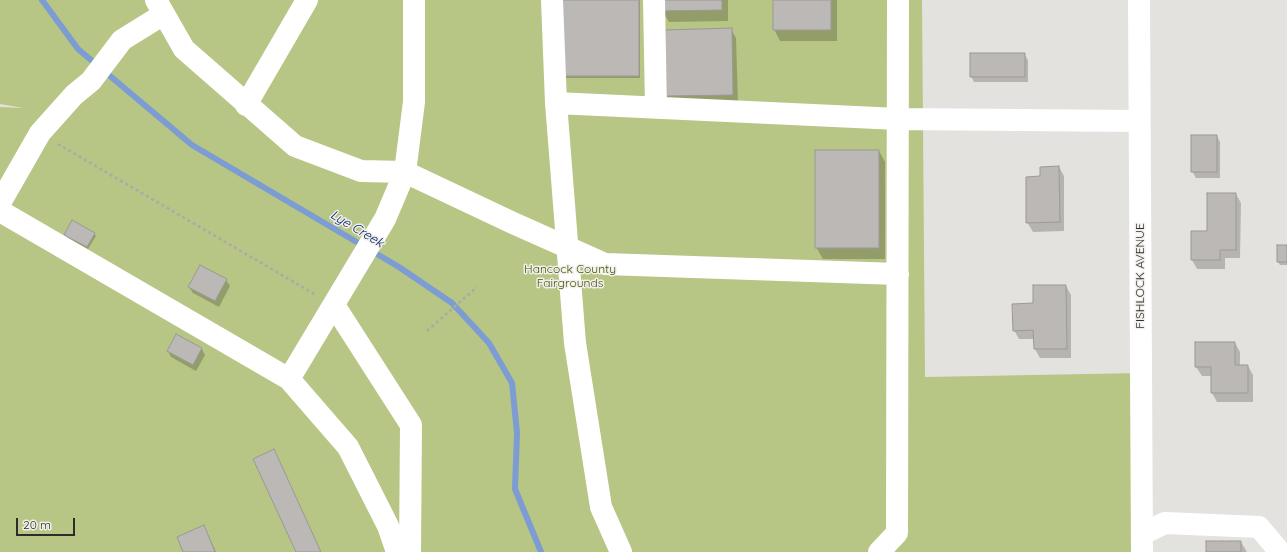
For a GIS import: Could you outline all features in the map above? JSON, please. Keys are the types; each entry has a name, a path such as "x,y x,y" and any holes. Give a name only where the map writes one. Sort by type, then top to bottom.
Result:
{"street":[{"path":"246,105 308,0"},
{"path":"289,379 334,306 385,218 405,172 414,102 414,0"},
{"path":"552,0 556,103 576,343 602,507 621,552"},
{"path":"654,0 656,107"},
{"path":"879,552 897,533 898,0"},
{"name":"FISHLOCK AVENUE","path":"1139,0 1142,543"},
{"path":"0,203 40,134 74,95 91,80 122,40 160,7 184,50 295,146 360,171 405,172 605,264 898,274"},
{"path":"556,103 898,119 1139,121"},
{"path":"0,212 289,379 348,447 388,526 396,552"},
{"path":"334,306 411,426 410,552"},
{"path":"1142,543 1165,523 1259,527 1280,552"}],"path":[{"path":"40,134 334,306"},
{"path":"427,331 477,287"}],"green space":[{"name":"Hancock County Fairgrounds","path":"0,0 922,0 925,377 1141,373 1141,552 0,552 0,107 23,108 0,104"}],"building":[{"path":"561,0 639,0 639,76 561,76"},
{"path":"661,0 722,0 722,10 661,11"},
{"path":"773,0 831,0 831,30 773,30"},
{"path":"732,28 733,95 666,96 665,30"},
{"path":"970,53 1025,53 1025,77 970,77"},
{"path":"1191,135 1217,135 1217,172 1191,172"},
{"path":"815,150 879,150 879,248 815,248"},
{"path":"1059,166 1060,222 1026,223 1026,177 1040,176 1040,167"},
{"path":"1207,193 1236,193 1236,250 1220,250 1220,260 1191,260 1191,231 1207,231"},
{"path":"72,220 95,233 87,247 64,235"},
{"path":"1277,245 1287,245 1287,262 1277,262"},
{"path":"200,265 227,279 215,301 188,287"},
{"path":"1033,285 1066,285 1067,349 1034,349 1033,330 1013,331 1012,304 1033,303"},
{"path":"176,334 202,348 193,365 167,351"},
{"path":"1195,342 1235,342 1235,365 1248,365 1248,393 1211,393 1211,367 1195,367"},
{"path":"274,449 321,552 296,552 253,459"},
{"path":"204,525 215,552 183,552 177,537"},
{"path":"1206,541 1241,541 1241,552 1206,552"}],"waterway":[{"name":"Lye Creek","path":"42,0 78,49 192,145 399,267 452,303 489,343 512,383 517,433 515,489 541,552"}]}
